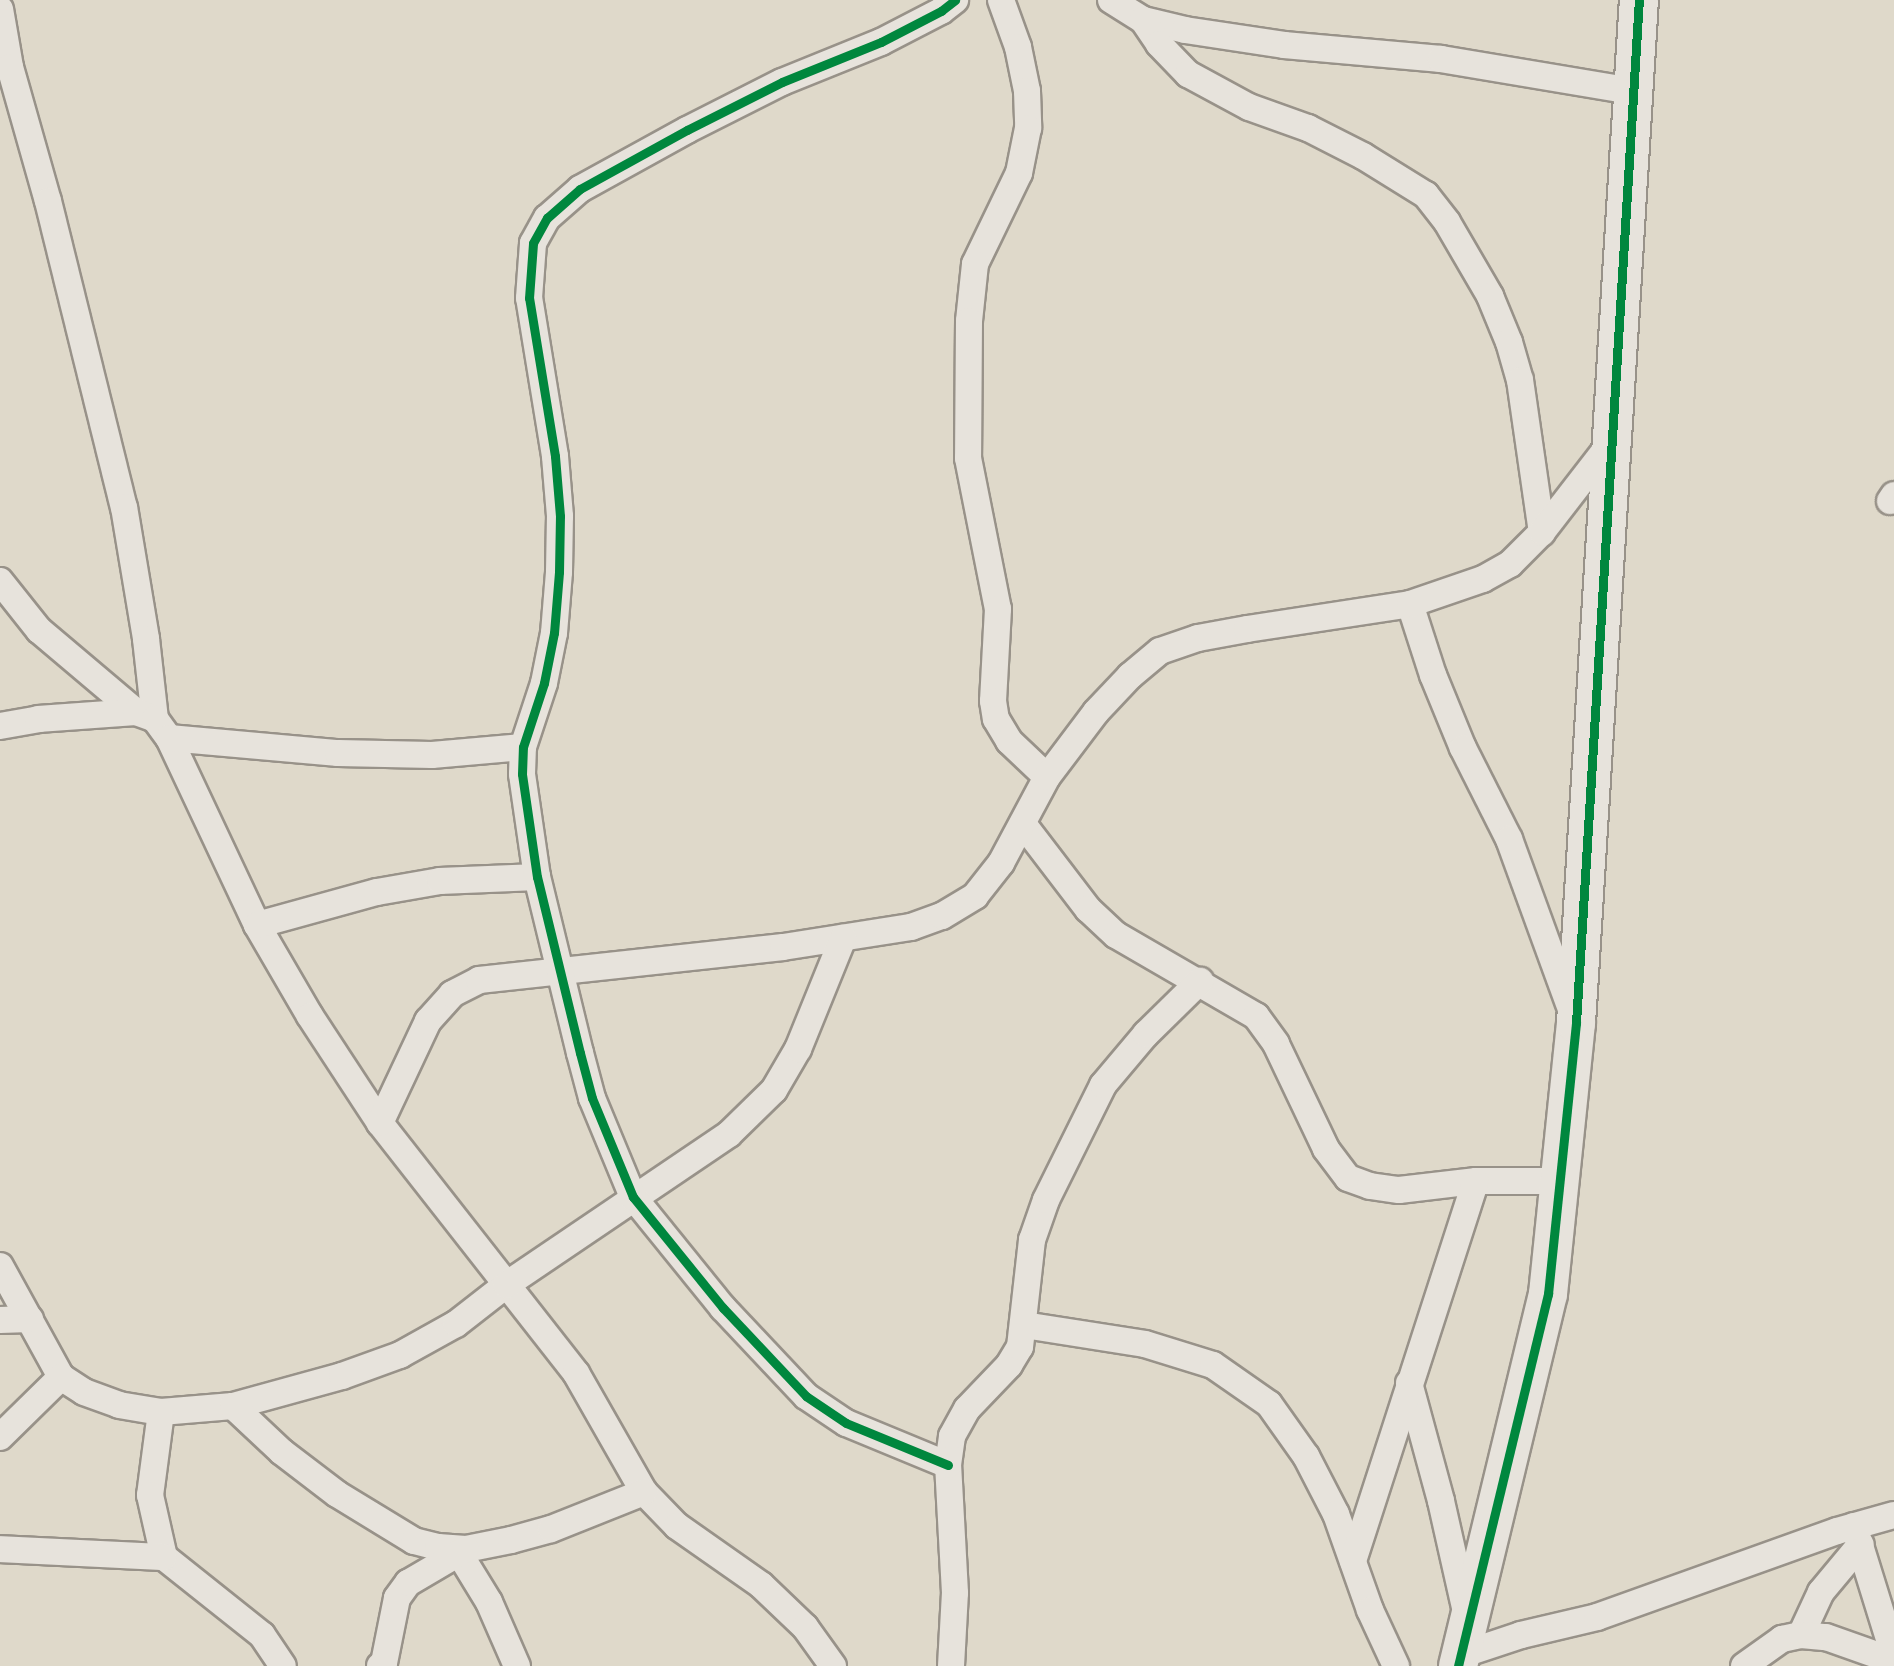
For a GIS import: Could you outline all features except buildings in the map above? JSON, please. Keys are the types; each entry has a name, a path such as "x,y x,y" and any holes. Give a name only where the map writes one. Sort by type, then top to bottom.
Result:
{"street":[{"path":"948,1465 846,1423 806,1396 723,1308 633,1197 592,1098 537,877 524,800 523,747 544,683 554,633 559,572 560,516 555,457 529,298 533,243 547,218 580,189 687,130 782,82 881,42 941,11 955,0"},
{"path":"1001,0 1018,47 1027,91 1028,128 1019,173 975,264 969,321 968,457 998,609 993,701 996,719 1009,741 1047,777"},
{"path":"1111,0 1143,20 1185,30 1284,45 1441,59 1633,91"},
{"path":"1463,1648 1548,1294 1576,1023 1639,0"},
{"path":"0,9 10,67 48,201 124,507 146,639 153,723 257,925 310,1016 380,1123 576,1373 643,1492 677,1526 761,1585 805,1627 833,1666"},
{"path":"1143,20 1158,44 1188,74 1225,96 1308,128 1363,156 1426,195 1447,222 1478,273 1509,342 1520,380 1542,532"},
{"path":"380,1123 428,1021 452,994 480,980 843,938 911,926 942,916 975,896 1001,863 1047,777 1097,712 1130,676 1160,652 1198,638 1410,604 1483,579 1510,564 1542,532 1611,444"},
{"path":"0,581 39,630 153,723"},
{"path":"1410,604 1433,674 1463,748 1509,839 1576,1023"},
{"path":"0,726 38,719 153,723 338,753 432,755 523,747"},
{"path":"1023,824 1088,909 1116,935 1200,981 1256,1016 1276,1044 1325,1149 1348,1178 1370,1186 1399,1190 1476,1181 1558,1181"},
{"path":"257,925 377,892 440,881 537,877"},
{"path":"0,1266 61,1377 84,1392 119,1405 161,1412 233,1406 342,1376 400,1355 456,1324 506,1285 633,1197 729,1135 775,1090 798,1049 843,938"},
{"path":"951,1666 955,1593 948,1465 952,1436 967,1409 1009,1365 1020,1347 1032,1240 1046,1200 1103,1085 1146,1034 1200,981"},
{"path":"1353,1562 1476,1181"},
{"path":"0,1320 30,1319"},
{"path":"1024,1325 1145,1344 1213,1365 1269,1404 1306,1456 1336,1514 1370,1610 1396,1666"},
{"path":"0,1437 61,1377"},
{"path":"1409,1383 1441,1501 1463,1648"},
{"path":"233,1406 282,1452 337,1494 414,1541 462,1551"},
{"path":"161,1412 150,1495 163,1557"},
{"path":"380,1666 384,1663 397,1598 408,1583 462,1551 551,1529 643,1492"},
{"path":"1463,1648 1597,1617 1857,1535 1894,1515"},
{"path":"1801,1635 1821,1592 1857,1535"},
{"path":"1857,1535 1894,1655"},
{"path":"0,1549 163,1557 261,1635 283,1666"},
{"path":"462,1551 489,1602 517,1666"},
{"path":"1744,1666 1782,1639 1801,1635 1826,1637 1894,1661"}],"cycle path":[{"path":"948,1465 846,1423 806,1396 723,1308 633,1197 592,1098 580,1053 537,877 522,774 523,747 544,683 554,633 559,572 560,516 555,456 529,298 533,243 547,218 580,189 782,82 881,42 941,11 955,0"},
{"path":"1458,1666 1548,1294 1576,1023 1639,0"}]}
